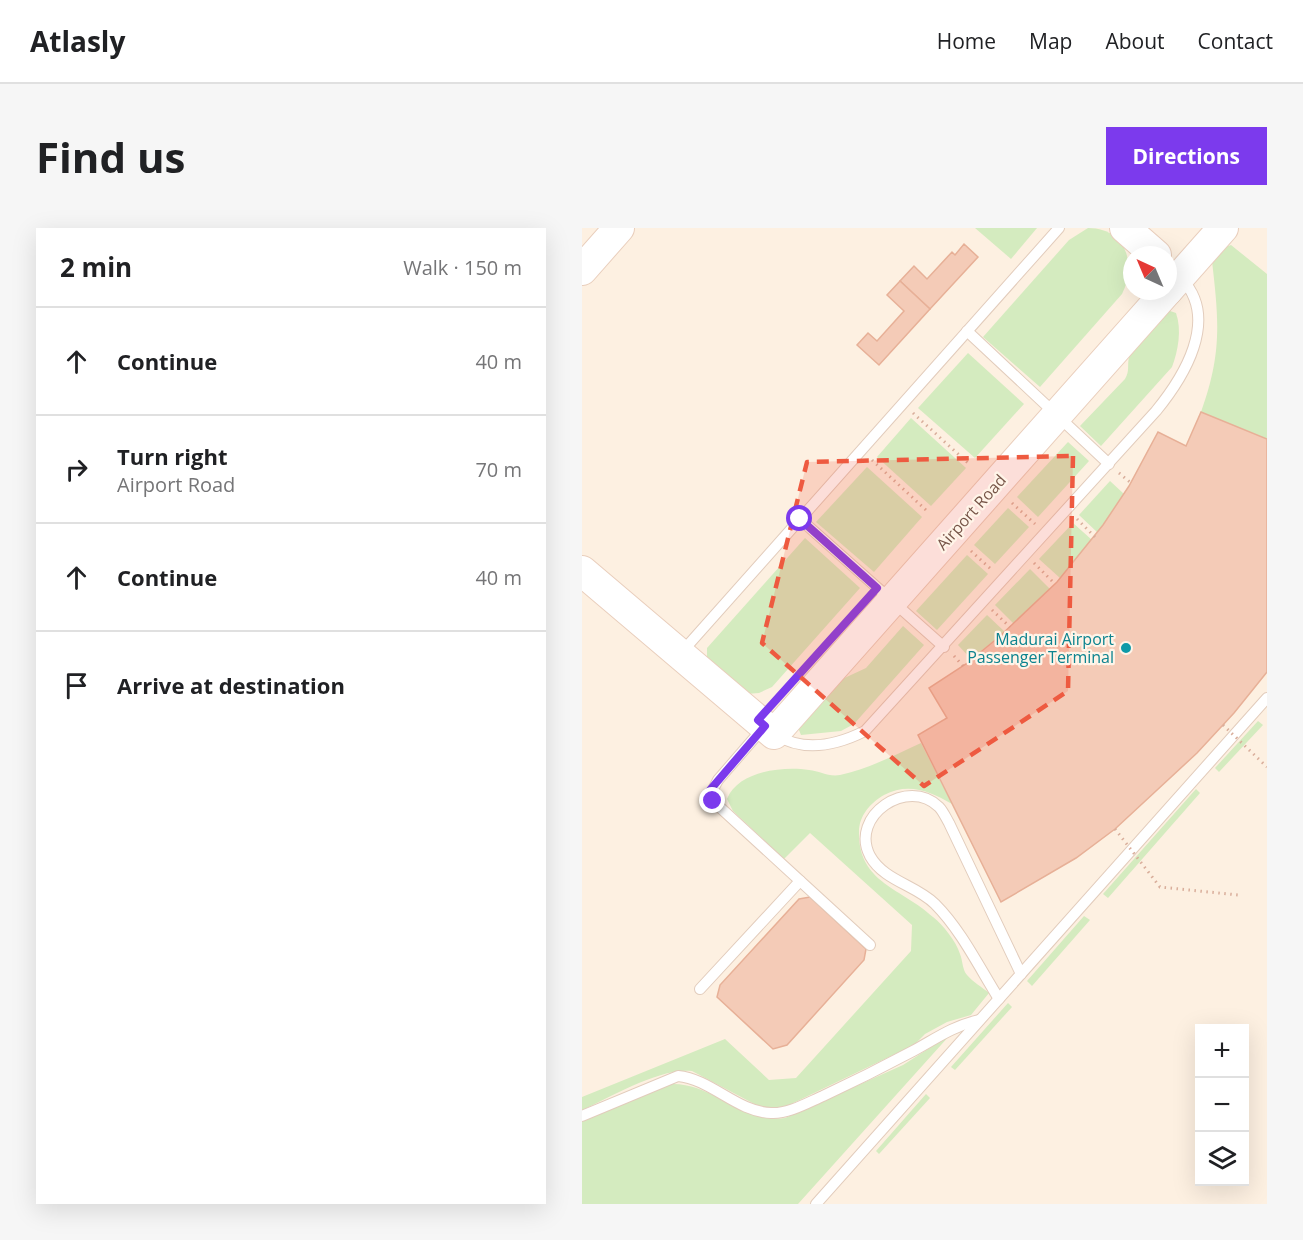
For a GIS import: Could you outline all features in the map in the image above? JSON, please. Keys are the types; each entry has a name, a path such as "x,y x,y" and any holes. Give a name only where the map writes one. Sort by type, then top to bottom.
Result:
{"main road":[{"path":"582,270 619,228"},
{"path":"1125,228 1146,246"},
{"name":"Airport Road","path":"1177,265 1199,228"},
{"name":"Airport Road","path":"1177,271 1223,228"},
{"name":"Airport Road","path":"1050,409 1136,300"},
{"name":"Airport Road","path":"766,727 1149,300"},
{"path":"582,571 679,656 766,727"}],"lane":[{"path":"679,656 1059,228"},
{"path":"870,945 713,801 710,795 718,780 766,727 787,742 826,746 865,731 944,647 1177,386 1190,363 1197,332 1197,305 1188,285 1177,280"},
{"path":"967,331 1109,464"},
{"path":"800,519 944,647"},
{"path":"816,1204 862,1159 935,1078 980,1020 999,999 1013,990 1021,974 1091,901 1265,704"},
{"path":"999,999 965,945 935,904 919,891 880,869 870,855 864,836 871,817 882,805 903,796 923,798 939,807 949,823 1021,974"},
{"path":"700,989 800,881"},
{"path":"582,1116 678,1076 692,1078 754,1110 771,1113 786,1111 826,1095 905,1055 946,1030 980,1020"}],"path":[{"path":"903,403 969,464"},
{"path":"861,450 927,510"},
{"path":"1012,502 1046,533"},
{"path":"1067,510 1095,537"},
{"path":"971,551 1004,580"},
{"path":"1026,555 1055,584"},
{"path":"984,602 1010,627"},
{"path":"1223,725 1267,767"},
{"path":"1115,829 1160,887 1238,895"}],"highlighted area":[{"path":"1073,456 1068,691 924,786 762,643 807,462"}],"green space":[{"path":"975,228 1037,228 1011,259"},
{"path":"1088,228 1111,234 1119,241 1123,247 1123,291 1040,387 983,337 1069,240"},
{"path":"1231,245 1267,274 1267,439 1201,412 1216,354 1217,320 1212,261 1223,248"},
{"path":"1170,311 1176,313 1179,326 1172,367 1101,446 1080,426 1125,379 1131,352 1147,332"},
{"path":"968,353 1024,404 975,458 918,408"},
{"path":"911,418 966,468 931,506 877,457"},
{"path":"1068,442 1089,461 1038,517 1017,497"},
{"path":"867,467 922,517 874,572 816,522"},
{"path":"1110,481 1124,494 1098,533 1079,515"},
{"path":"1008,508 1029,527 995,564 974,545"},
{"path":"1073,523 1092,540 1060,578 1039,559"},
{"path":"805,538 860,588 772,687 759,693 746,694 707,663 707,648"},
{"path":"967,555 988,574 937,630 916,611"},
{"path":"1030,569 1050,589 1014,624 995,605"},
{"path":"987,615 1005,632 971,659 958,645"},
{"path":"903,626 924,645 854,724 841,731 801,735 797,725 838,681 866,668"},
{"path":"1258,721 1263,725 1219,772 1215,768"},
{"path":"921,743 952,804 919,790 902,789 884,795 874,802 863,815 859,832 861,849 866,863 874,874 921,907 945,929 958,949 965,973 989,993 971,1015 947,1022 925,1034 914,1045 787,1106 772,1109 760,1107 692,1071 680,1071 651,1078 582,1110 582,1097 725,1039 769,1080 796,1078 911,951 912,925 810,833 784,859 733,811 727,799 741,782 751,776 787,769 840,775 871,765"},
{"path":"1196,789 1200,793 1108,898 1103,894"},
{"path":"1084,916 1090,920 1032,986 1027,981"},
{"path":"1008,1003 1012,1007 955,1070 951,1067"},
{"path":"950,1035 798,1204 582,1204 582,1120 670,1084 700,1089 755,1115 785,1118 903,1065"},
{"path":"926,1094 930,1098 879,1154 876,1151"}],"building":[{"path":"964,244 978,257 930,309 900,281 914,266 927,279 952,252 955,255"},
{"path":"900,281 930,309 879,365 857,345 868,333 877,341 904,311 887,295"},
{"name":"Madurai Airport Passenger Terminal","path":"1201,412 1267,439 1267,672 1234,713 1197,753 1115,829 1076,858 1001,902 918,735 947,718 929,688 966,664 999,637 1057,582 1103,525 1129,486 1158,432 1186,446"},
{"path":"810,897 866,949 864,960 787,1045 773,1049 717,997 720,985 799,899"}],"place":[{"name":"Madurai Airport Passenger Terminal","path":"1126,648"}],"route":[{"path":"713,801 710,790 765,726 758,720 877,588 800,519"}]}
